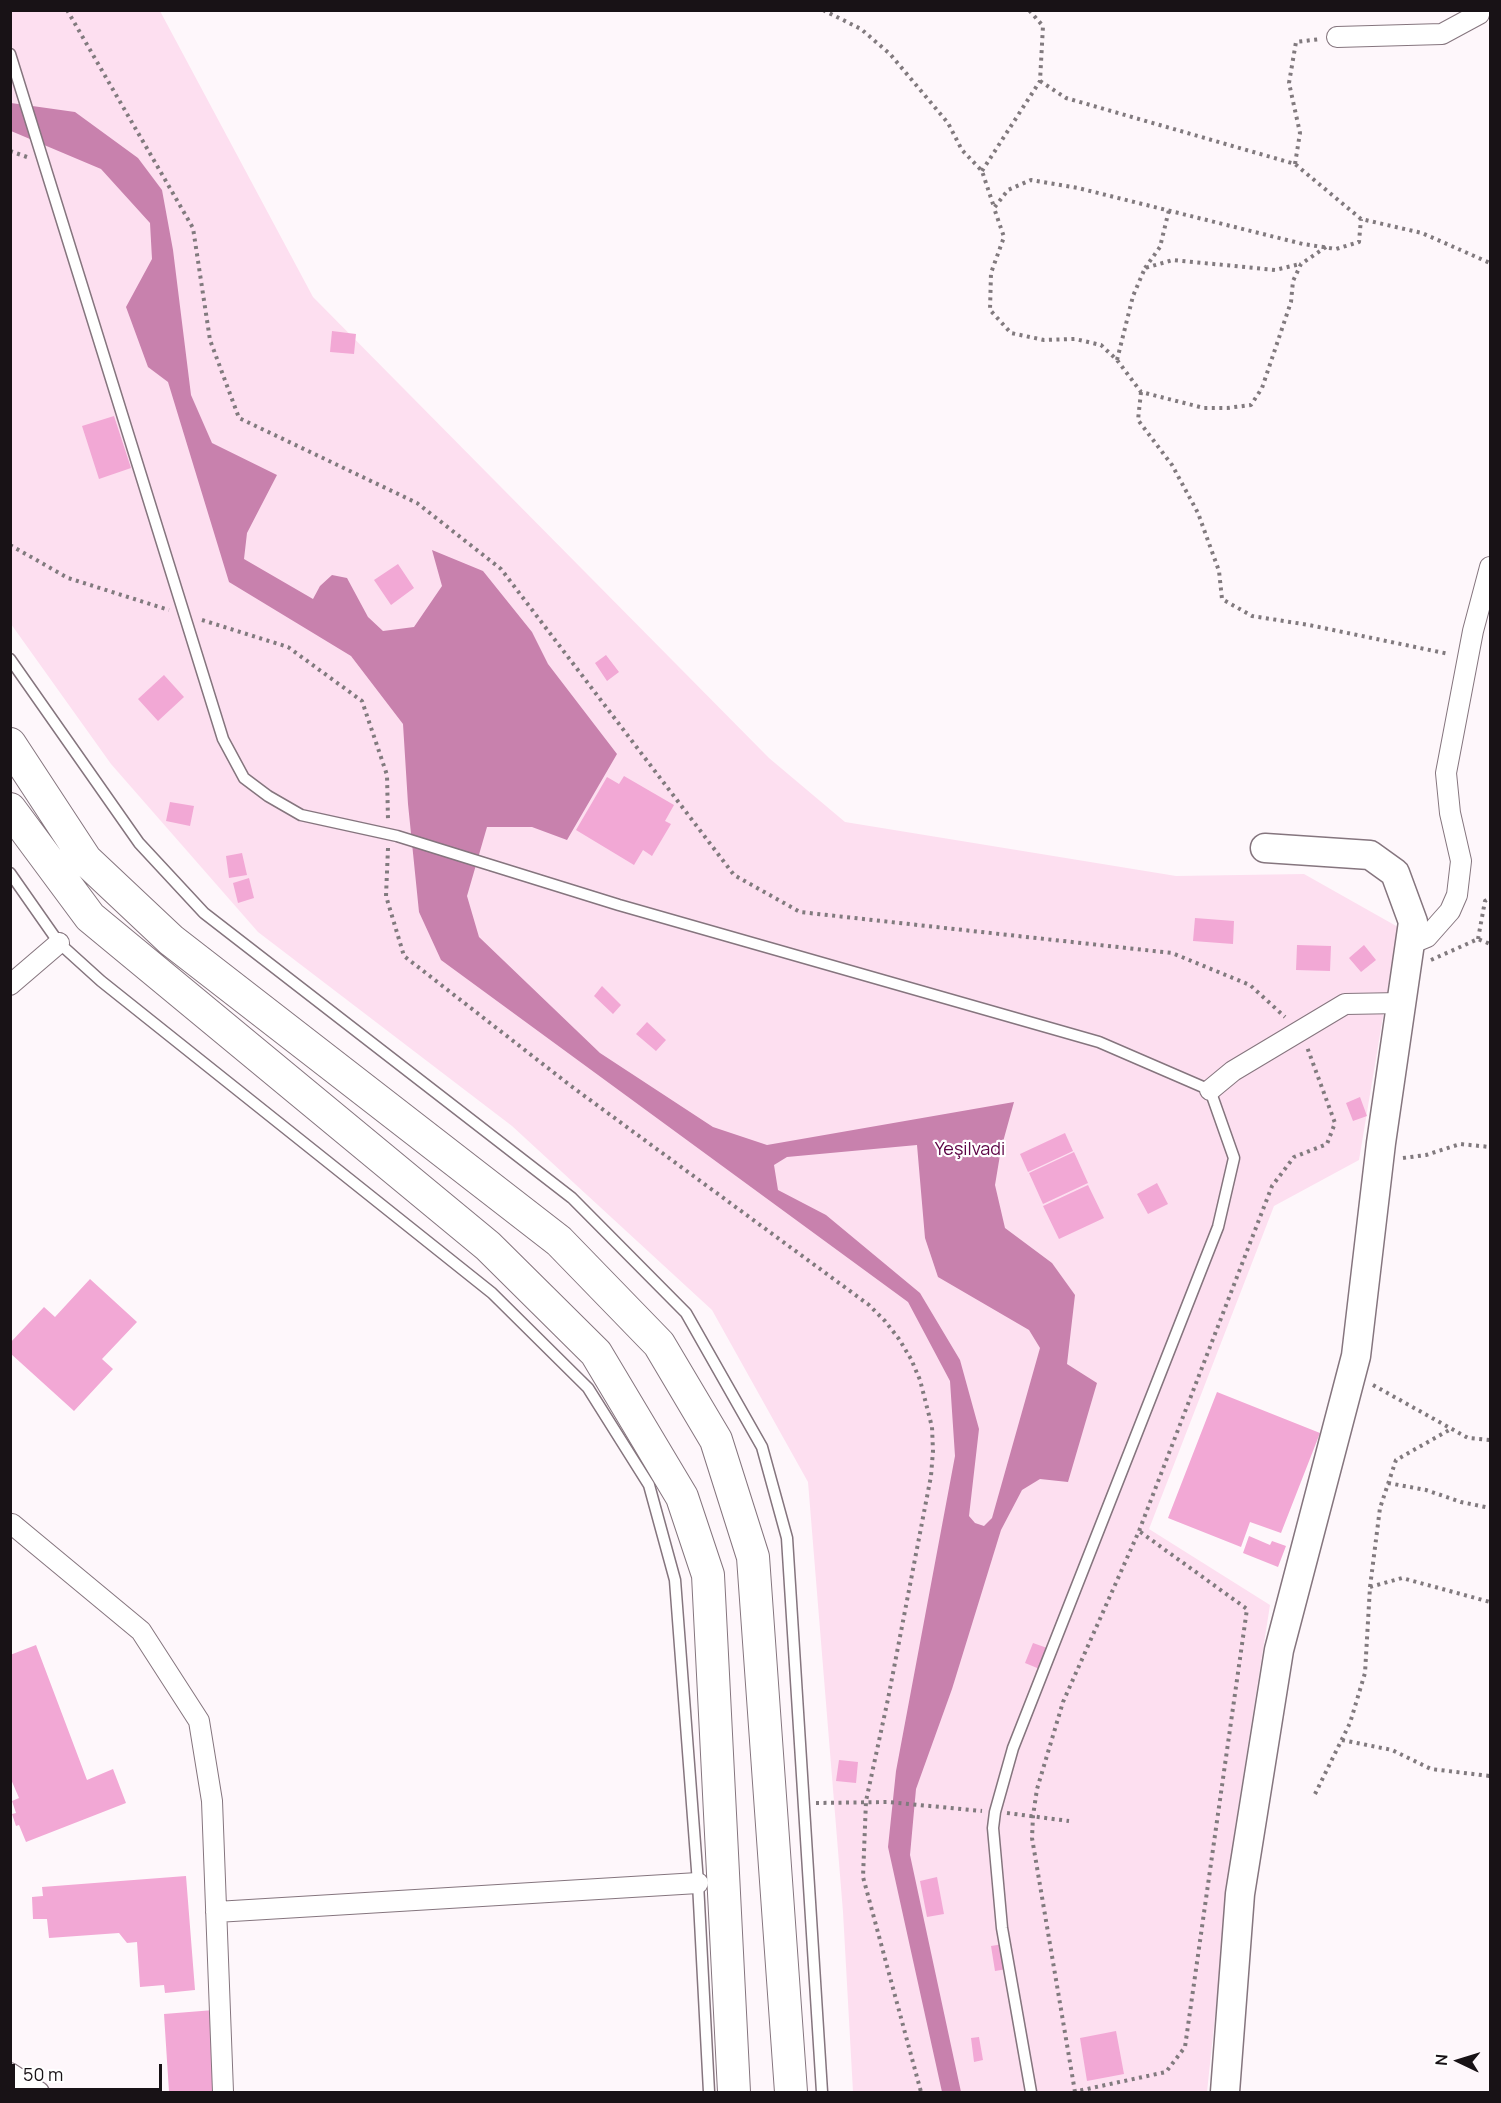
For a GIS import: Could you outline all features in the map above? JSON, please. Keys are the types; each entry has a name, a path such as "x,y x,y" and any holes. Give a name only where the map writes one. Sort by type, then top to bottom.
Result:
{"main road":[{"path":"10,744 86,860 171,940 559,1241 659,1344 716,1440 753,1557 791,2092"},
{"path":"10,809 90,917 488,1246 596,1353 682,1497 708,1575 734,2092"}],"street":[{"path":"1337,37 1442,34 1479,14 1480,10"},
{"path":"1410,944 1428,937 1450,911 1457,895 1461,861 1450,813 1446,773 1473,631 1491,567"},
{"path":"1225,2092 1239,1894 1279,1650 1356,1356 1379,1161 1413,922 1395,873 1370,855 1265,848"},
{"path":"10,985 58,943"},
{"path":"1210,1090 1233,1071 1345,1004 1401,1003"},
{"path":"11,1524 141,1631 199,1721 212,1801 223,2092"},
{"path":"216,1912 698,1883"},
{"path":"10,2073 39,2092"}],"lane":[{"path":"10,54 223,739 244,777 301,815 393,835 619,905 1100,1042 1210,1090 1234,1158 1218,1227 1013,1748 995,1812 993,1828 1002,1928 1031,2092"},
{"path":"10,659 139,843 204,913 572,1198 686,1313 762,1447 788,1538 822,2092"},
{"path":"10,873 58,943 101,981 492,1293 588,1388 649,1485 675,1580 698,1883 709,2092"}],"path":[{"path":"67,10 193,228 210,340 239,418 417,503 501,569 734,875 800,912 1172,953 1250,985 1301,1031 1335,1123 1327,1144 1294,1157 1272,1186 1139,1531 1063,1702 1037,1789 1032,1838 1073,2092 1166,2072 1185,2047 1247,1609 1139,1531"},
{"path":"823,10 861,29 890,54 948,123 962,150 982,171 1004,237 991,273 990,310 1011,333 1044,340 1075,339 1101,345 1117,360 1141,392 1204,408 1251,405 1262,388 1291,302 1293,281 1301,264"},
{"path":"982,171 1040,81 1043,26 1029,10"},
{"path":"1295,164 1300,133 1289,83 1296,42 1337,37"},
{"path":"1040,81 1066,98 1295,164 1361,219 1422,234 1491,263"},
{"path":"994,208 1008,190 1031,180 1078,188 1303,244 1336,249 1359,242 1361,219"},
{"path":"1117,360 1133,296 1145,268 1160,247 1169,210"},
{"path":"1145,268 1173,260 1275,270 1301,264 1326,248"},
{"path":"1141,392 1138,420 1172,465 1198,513 1219,571 1222,599 1252,616 1309,625 1468,658"},
{"path":"10,545 68,578 288,647 362,701 387,775 393,835 386,896 405,956 571,1086 869,1305 885,1321 911,1359 925,1396 932,1427 931,1476 866,1801 863,1877 921,2092"},
{"path":"1478,939 1485,901 1491,898"},
{"path":"1405,973 1478,939 1491,944"},
{"path":"1379,1161 1426,1155 1460,1144 1491,1147"},
{"path":"1352,1373 1468,1438 1491,1440"},
{"path":"1316,1794 1350,1723 1365,1673 1370,1587 1380,1508 1396,1460 1451,1429"},
{"path":"1388,1483 1426,1490 1461,1502 1491,1508"},
{"path":"1370,1587 1402,1578 1491,1602"},
{"path":"1342,1740 1392,1750 1431,1769 1491,1776"},
{"path":"805,1803 866,1801 916,1803"}],"green space":[{"name":"Yeşilvadi","path":"10,11 160,11 313,297 769,758 845,822 1176,876 1304,874 1398,927 1359,1160 1274,1206 1149,1529 1270,1605 1235,1828 1207,2092 853,2092 843,1912 808,1482 712,1310 512,1126 258,932 111,764 11,624"}],"shaded area":[{"path":"11,103 75,112 138,158 162,190 173,250 191,395 212,443 277,475 247,533 244,559 313,599 320,586 332,575 347,578 368,617 383,631 414,627 442,586 432,550 483,571 532,632 548,664 617,754 567,840 532,827 487,827 467,896 479,937 600,1053 713,1127 767,1145 1014,1102 1001,1149 995,1185 1005,1228 1052,1263 1075,1295 1067,1364 1097,1383 1068,1482 1040,1479 1022,1490 1001,1530 952,1689 916,1789 910,1855 961,2092 942,2092 888,1847 896,1771 955,1456 950,1381 908,1302 441,960 419,912 408,804 403,724 351,656 229,582 168,382 148,367 126,307 152,259 150,223 101,169 11,131","holes":["917,1145 925,1238 938,1277 1029,1330 1040,1348 992,1518 984,1526 975,1523 969,1516 979,1429 960,1360 920,1293 826,1215 778,1190 774,1165 787,1157"]}],"building":[{"path":"332,331 356,334 354,354 330,352"},
{"path":"114,416 131,468 99,479 82,426"},
{"path":"398,564 414,588 391,605 374,580"},
{"path":"606,655 619,672 607,681 595,663"},
{"path":"164,675 184,697 158,721 138,699"},
{"path":"624,776 674,805 665,821 671,824 652,856 643,850 634,865 576,830 607,777 619,784"},
{"path":"170,802 194,806 190,826 166,821"},
{"path":"242,853 247,875 229,878 226,856"},
{"path":"249,878 254,898 238,903 233,883"},
{"path":"1195,918 1234,921 1233,944 1193,941"},
{"path":"1297,945 1331,946 1330,971 1296,970"},
{"path":"1364,945 1376,960 1361,972 1349,958"},
{"path":"602,986 621,1005 613,1014 594,996"},
{"path":"647,1022 666,1040 656,1051 636,1034"},
{"path":"1360,1097 1367,1116 1353,1121 1346,1103"},
{"path":"1065,1133 1073,1151 1028,1172 1020,1154"},
{"path":"1074,1152 1088,1183 1043,1204 1029,1173"},
{"path":"1157,1183 1168,1204 1148,1214 1137,1194"},
{"path":"1088,1185 1104,1218 1059,1239 1043,1206"},
{"path":"90,1279 137,1322 102,1359 113,1369 74,1411 10,1353 10,1343 44,1307 55,1317"},
{"path":"1217,1392 1320,1433 1281,1533 1250,1522 1241,1547 1168,1518"},
{"path":"1249,1536 1270,1545 1272,1541 1286,1546 1278,1567 1243,1553"},
{"path":"1033,1643 1050,1649 1042,1670 1025,1663"},
{"path":"36,1645 87,1780 113,1769 126,1803 26,1842 12,1814 16,1813 12,1801 19,1798 10,1777 10,1655"},
{"path":"839,1760 858,1762 856,1783 836,1781"},
{"path":"186,1876 195,1990 165,1993 164,1985 140,1987 137,1942 127,1943 119,1933 49,1938 47,1919 33,1919 32,1897 43,1896 42,1887"},
{"path":"937,1877 944,1914 927,1917 920,1881"},
{"path":"1003,1944 1007,1969 995,1971 991,1946"},
{"path":"214,2010 220,2092 169,2092 164,2014"},
{"path":"1116,2031 1124,2074 1087,2081 1080,2038"},
{"path":"979,2037 983,2060 974,2062 971,2038"}]}
